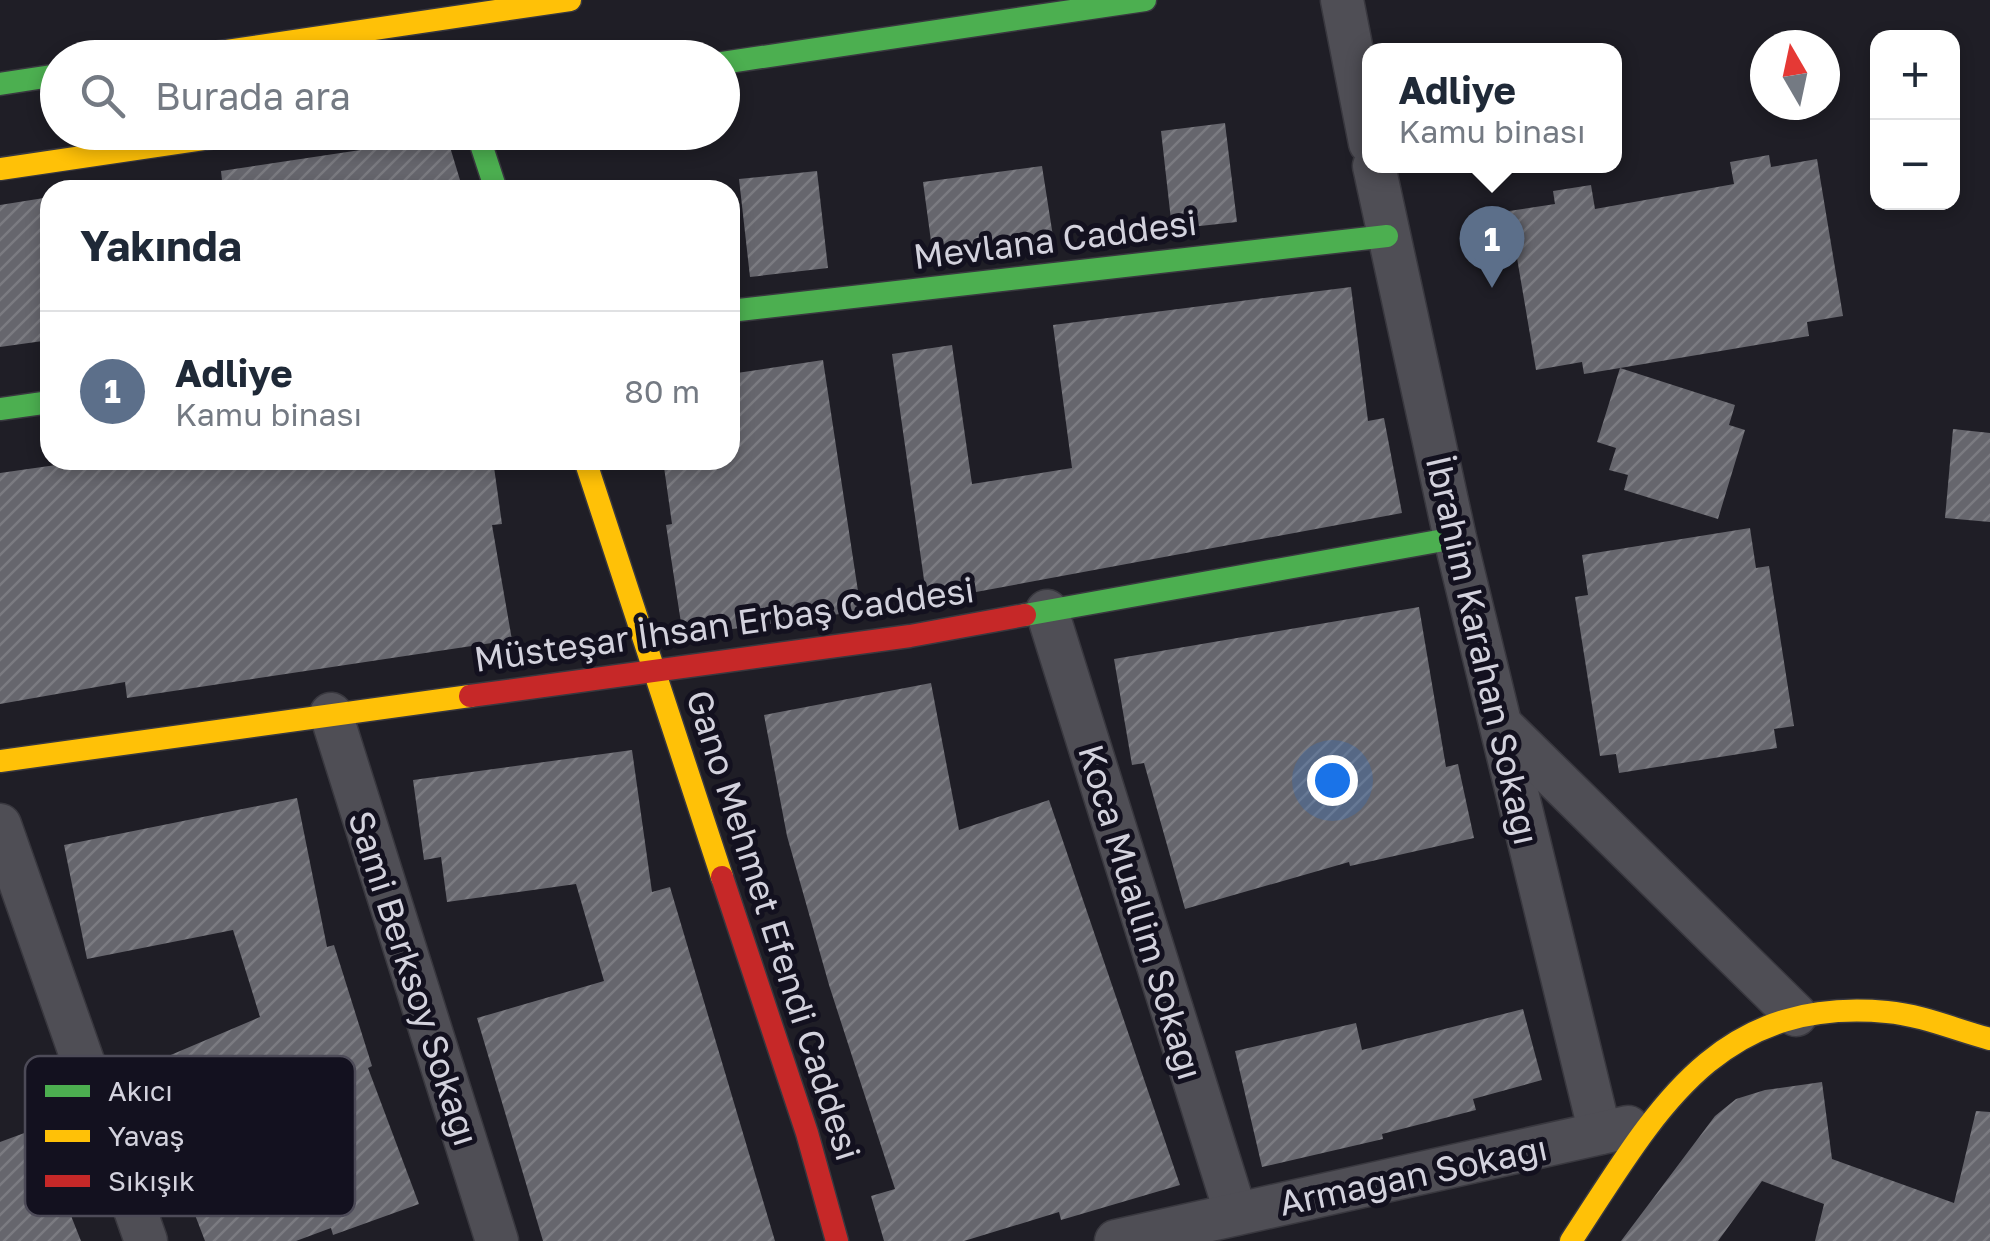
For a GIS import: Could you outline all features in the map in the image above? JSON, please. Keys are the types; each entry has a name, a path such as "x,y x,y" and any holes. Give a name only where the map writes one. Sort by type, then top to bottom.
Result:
{"street":[{"path":"301,40 570,0"},
{"path":"740,60 1145,0"},
{"path":"1342,0 1362,102"},
{"path":"0,84 40,78"},
{"path":"0,169 129,150"},
{"path":"483,150 493,180"},
{"name":"İbrahim Karahan Sokağı","path":"1375,173 1455,538 1600,1134"},
{"name":"Mevlana Caddesi","path":"740,310 1387,236"},
{"path":"0,409 40,403"},
{"name":"Gano Mehmet Efendi Caddesi","path":"588,470 807,1133 838,1241"},
{"name":"Müsteşar İhsan Erbaş Caddesi","path":"0,761 892,638 1455,538"},
{"name":"Koca Muallim Sokağı","path":"1047,611 1236,1214"},
{"name":"Sami Berksoy Sokağı","path":"331,714 498,1241"},
{"path":"1500,725 1796,1014"},
{"path":"0,825 81,1056"},
{"path":"1571,1241 1651,1122 1724,1044 1757,1025 1832,1009 1889,1012 1990,1039"},
{"name":"Armağan Sokağı","path":"1116,1241 1651,1122"},
{"path":"137,1216 146,1241"}],"building":[{"path":"1225,123 1237,222 1172,229 1161,131"},
{"path":"361,150 451,150 460,180 222,180 221,171"},
{"path":"1769,155 1771,167 1817,159 1843,316 1807,322 1809,336 1584,374 1582,362 1536,370 1509,211 1555,204 1553,191 1591,185 1595,209 1734,184 1730,162"},
{"path":"1042,166 1054,243 933,256 923,182"},
{"path":"817,171 828,268 750,277 739,179"},
{"path":"40,199 40,341 0,347 0,205"},
{"path":"1351,287 1368,421 1384,418 1402,513 927,601 892,354 952,345 972,484 1072,468 1053,325"},
{"path":"823,360 861,611 683,636 666,525 672,524 664,470 740,470 740,372"},
{"path":"1620,368 1735,405 1729,425 1745,430 1718,519 1624,490 1628,475 1609,470 1616,448 1597,442"},
{"path":"1953,429 1990,433 1990,522 1945,518"},
{"path":"40,467 494,470 502,524 492,525 512,640 127,698 125,682 0,704 0,473"},
{"path":"1750,528 1756,568 1769,566 1794,726 1774,729 1777,748 1619,773 1616,754 1600,756 1575,597 1588,595 1582,555"},
{"path":"1419,607 1446,767 1458,764 1474,838 1350,866 1349,862 1185,909 1144,763 1132,765 1114,659"},
{"path":"931,683 959,830 1049,800 1180,1185 1061,1220 1059,1212 964,1241 884,1241 871,1196 895,1189 829,985 787,836 764,715"},
{"path":"632,750 652,892 670,887 775,1241 543,1241 477,1018 604,981 576,884 447,902 441,857 424,860 413,780"},
{"path":"297,798 327,947 334,945 372,1066 368,1068 419,1204 333,1235 331,1228 296,1241 205,1241 195,1216 355,1216 355,1056 168,1056 260,1017 233,930 87,959 64,845"},
{"path":"1523,1009 1542,1080 1473,1099 1476,1110 1382,1134 1383,1139 1262,1167 1235,1051 1356,1023 1362,1050"},
{"path":"1822,1082 1832,1159 1954,1203 1976,1111 1990,1112 1990,1241 1815,1241 1824,1204 1762,1181 1718,1241 1621,1241 1715,1116 1736,1099 1765,1090"},
{"path":"25,1133 25,1216 71,1216 81,1241 0,1241 0,1142"}],"traffic: fast":[{"path":"740,60 1145,0"},
{"path":"0,84 40,78"},
{"path":"483,150 493,180"},
{"path":"740,310 1387,236"},
{"path":"0,409 40,403"},
{"path":"1025,615 1455,538"}],"traffic: slow":[{"path":"300,40 570,0"},
{"path":"0,169 129,150"},
{"path":"588,470 722,877"},
{"path":"0,761 470,696"},
{"path":"1571,1241 1631,1150 1695,1073 1733,1044 1776,1023 1827,1012 1887,1012 1926,1019 1990,1039"}],"traffic: jam":[{"path":"470,696 910,636 1025,615"},
{"path":"722,877 807,1133 837,1241"}],"place":[{"name":"Adliye","path":"1492,288"}]}
